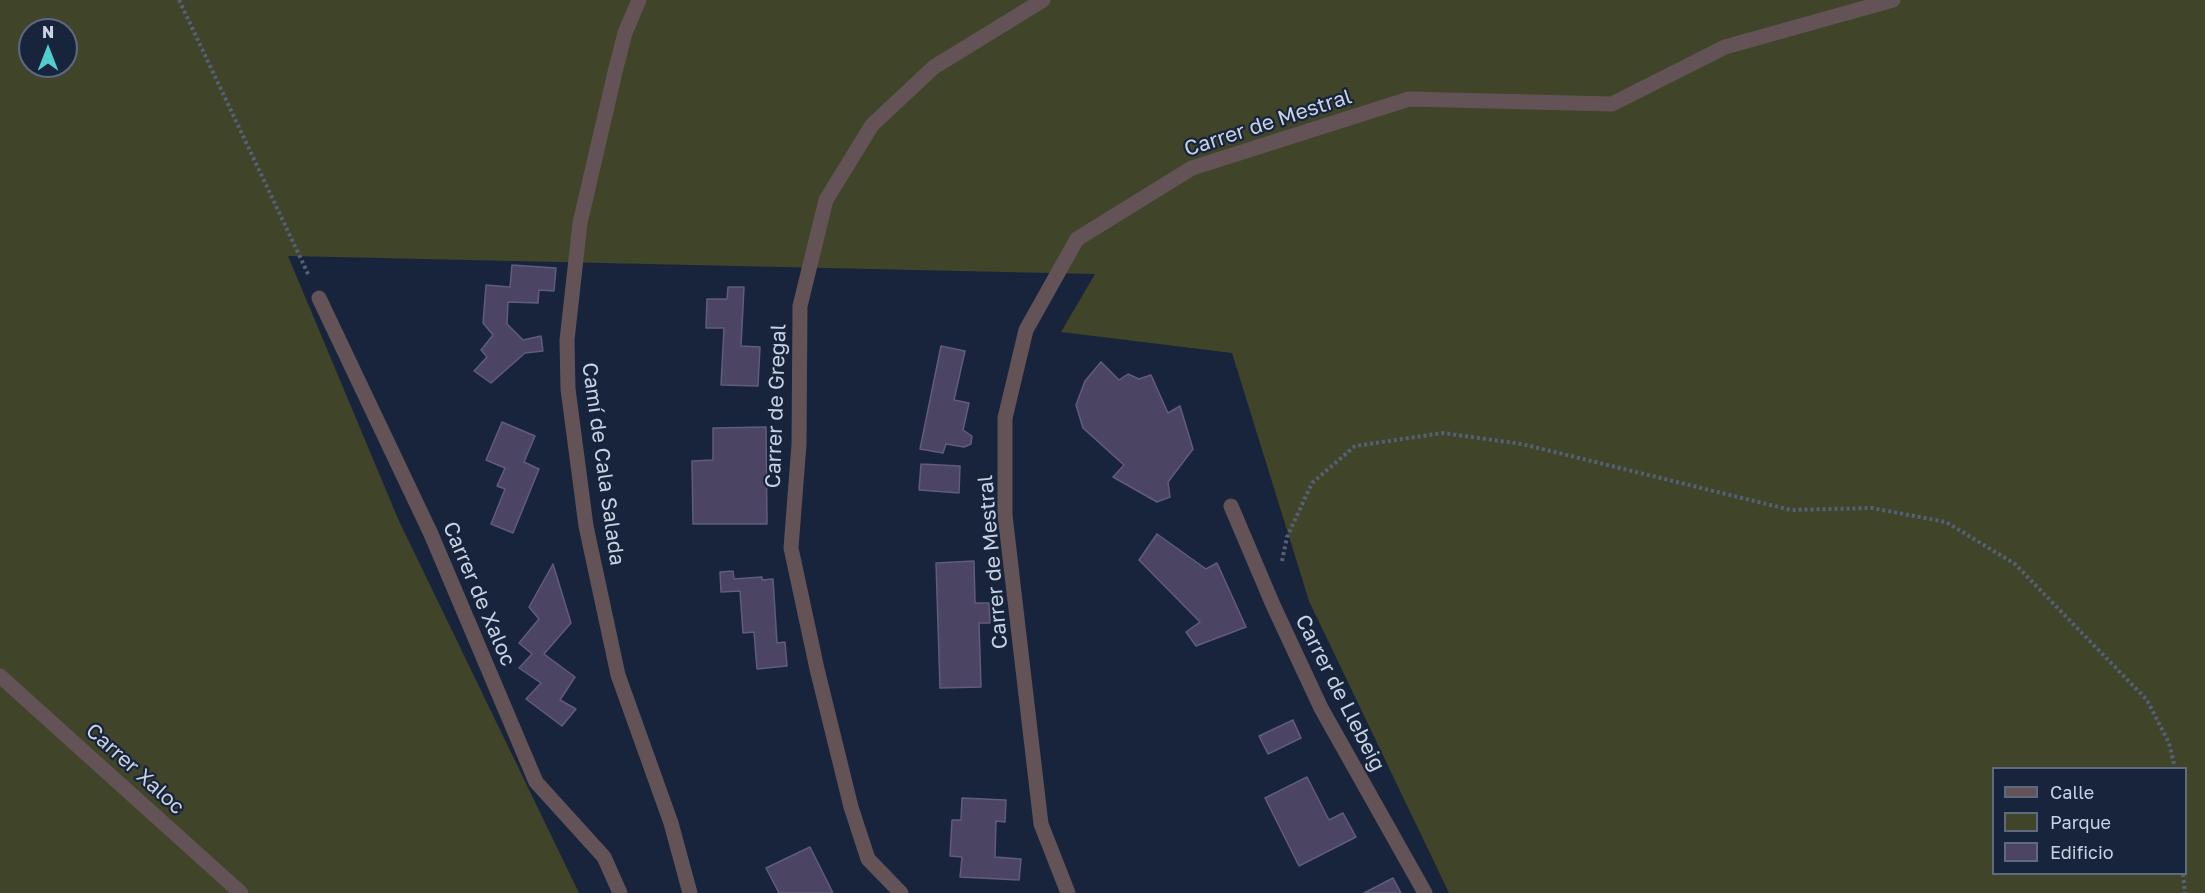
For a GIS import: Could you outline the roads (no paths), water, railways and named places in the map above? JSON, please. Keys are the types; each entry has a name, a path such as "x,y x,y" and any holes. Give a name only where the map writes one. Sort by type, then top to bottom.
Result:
{"street":[{"name":"Camí de Cala Salada","path":"639,0 625,33 580,223 567,340 568,389 586,526 618,675 671,823 690,893"},
{"name":"Carrer de Gregal","path":"901,893 868,859 851,807 817,669 791,548 799,444 800,306 826,200 872,125 934,67 1043,0"},
{"name":"Carrer de Mestral","path":"1068,893 1041,824 1005,515 1005,418 1026,330 1077,239 1192,168 1409,99 1612,104 1725,47 1893,0"},
{"name":"Carrer de Xaloc","path":"319,298 430,534 536,782 604,857 620,893"},
{"name":"Carrer de Llebeig","path":"1231,506 1273,605 1321,708 1425,893"},
{"name":"Carrer Xaloc","path":"0,676 241,893"}]}
